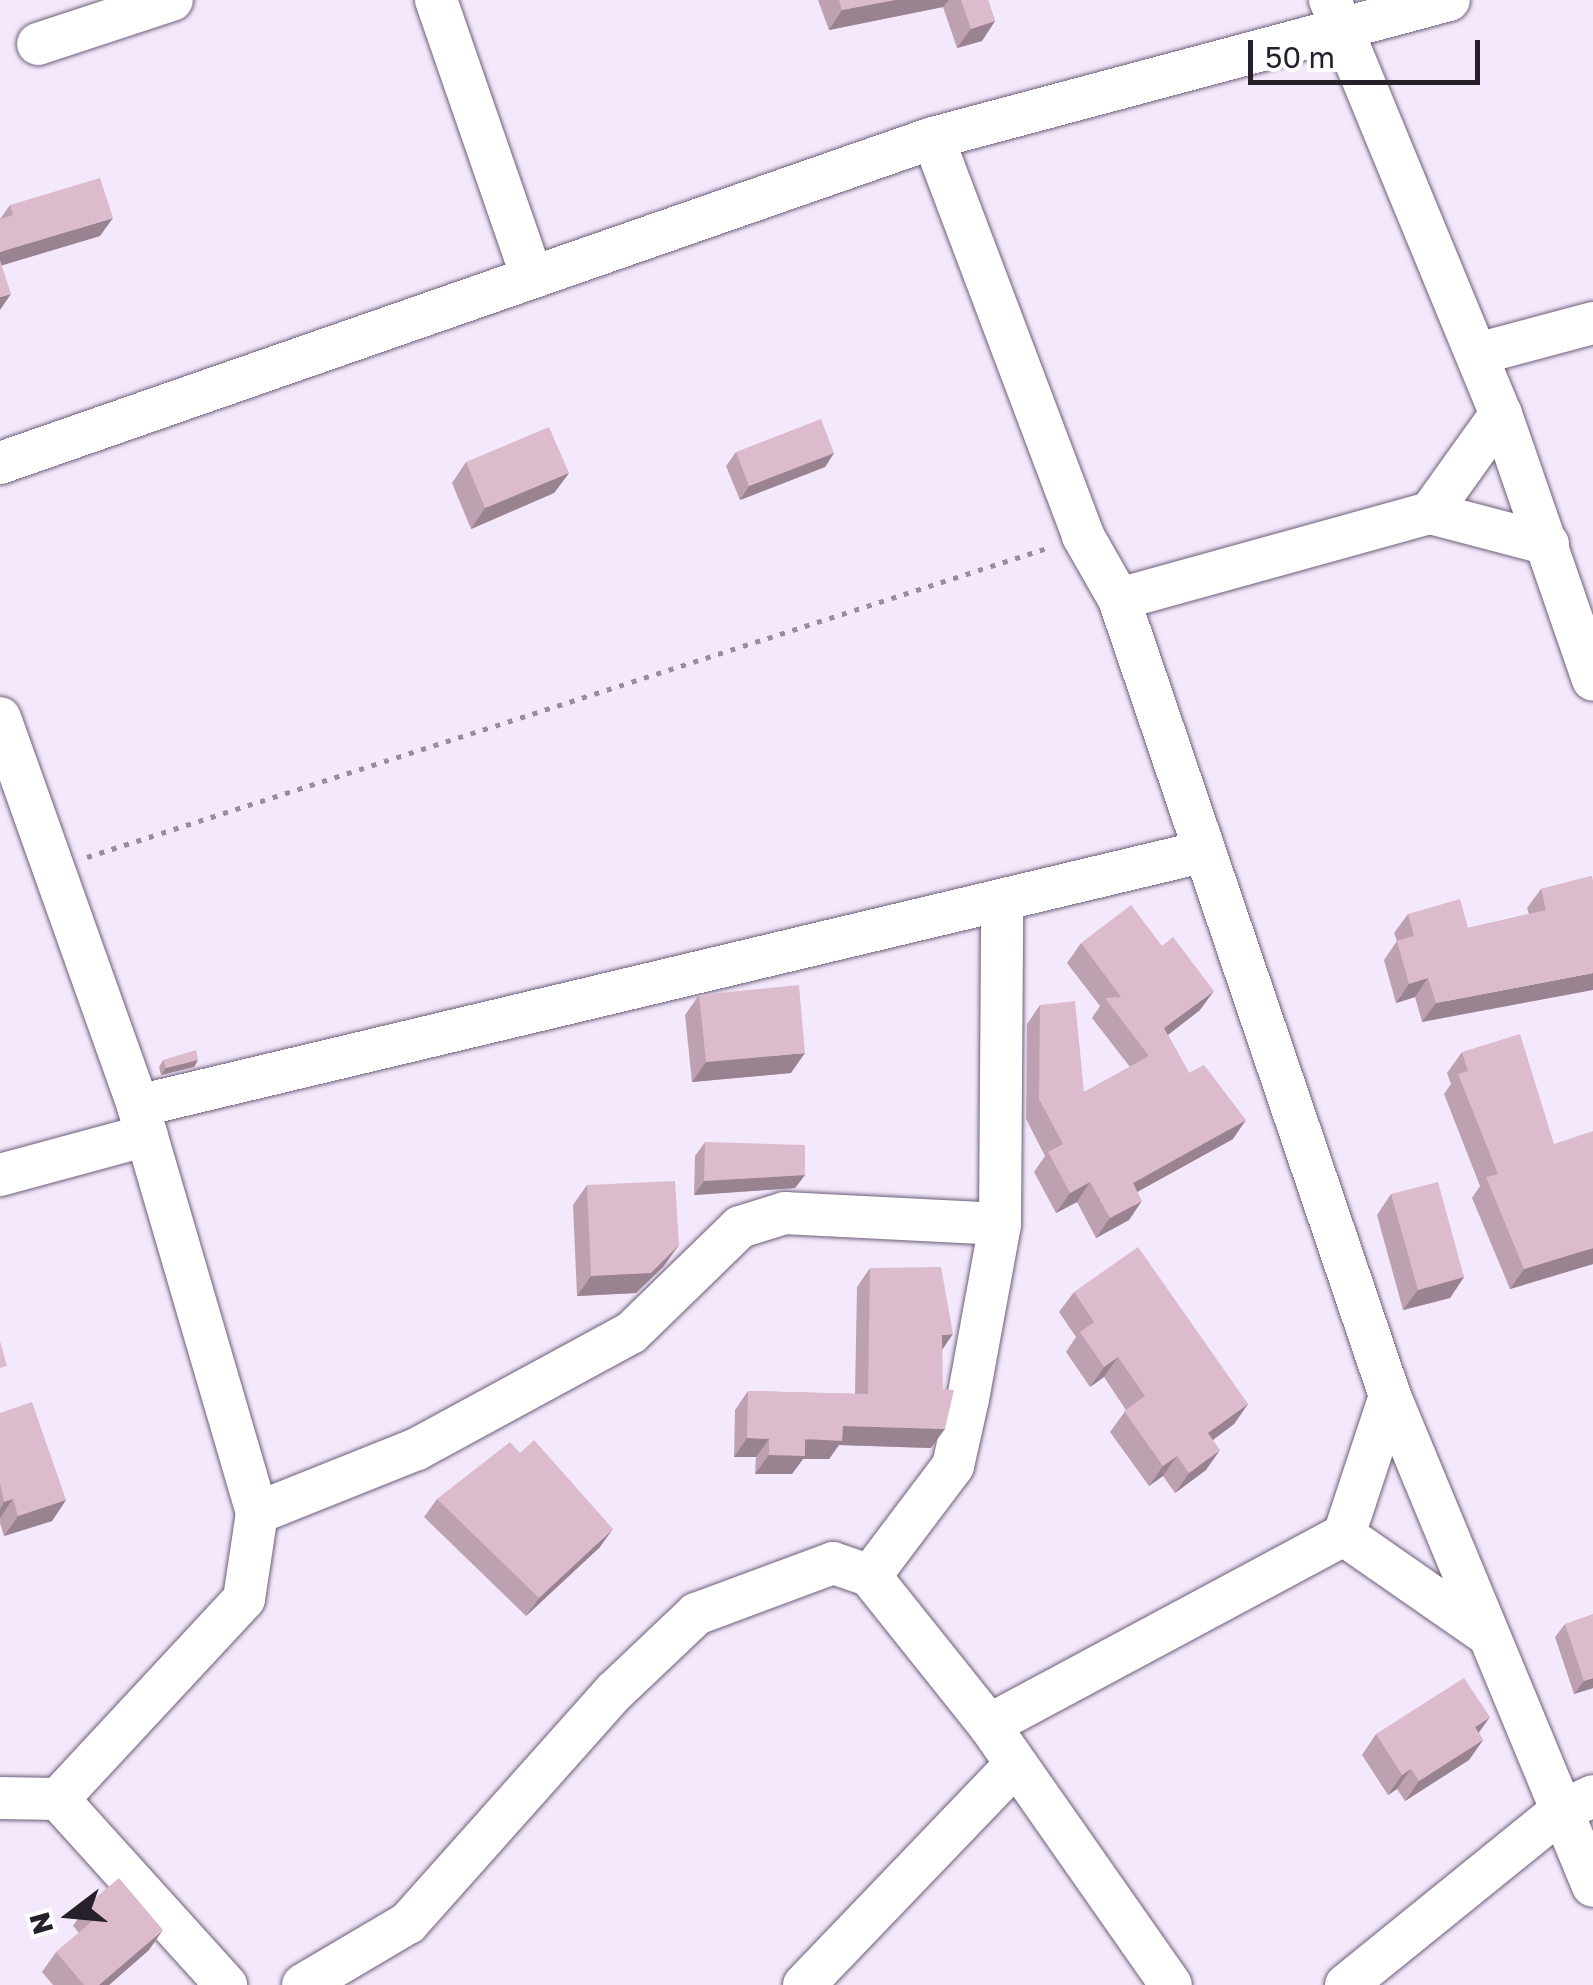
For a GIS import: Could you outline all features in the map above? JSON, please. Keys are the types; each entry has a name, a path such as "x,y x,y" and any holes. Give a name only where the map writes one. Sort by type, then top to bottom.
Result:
{"street":[{"path":"38,44 172,0"},
{"path":"436,0 532,277"},
{"path":"0,463 933,138 1335,16 1449,0"},
{"path":"1335,16 1501,414 1593,679"},
{"path":"933,138 1083,536 1119,599 1390,1396 1488,1635 1577,1804 1593,1886"},
{"path":"1477,354 1593,323"},
{"path":"1430,513 1501,414"},
{"path":"1119,599 1430,513 1548,544"},
{"path":"0,718 50,868 143,1120 257,1513 244,1599 58,1799"},
{"path":"0,1175 143,1120 1202,852"},
{"path":"870,1576 952,1466 1000,1224 1002,904"},
{"path":"257,1513 417,1449 631,1333 740,1227 785,1212 1000,1224"},
{"path":"989,1725 1344,1535 1390,1396"},
{"path":"1344,1535 1488,1635"},
{"path":"303,1985 408,1923 614,1691 696,1614 832,1563 870,1576 989,1725 1171,1985"},
{"path":"804,1985 1015,1766"},
{"path":"0,1798 58,1799 226,1985"},
{"path":"1346,1985 1577,1804"}],"path":[{"path":"50,868 1083,536"}],"building":[{"path":"839,0 895,0 842,10"},
{"path":"961,0 988,0 995,21 971,29"},
{"path":"100,178 113,218 0,252 0,219 13,215 10,205"},
{"path":"0,260 11,294 0,297"},
{"path":"821,419 834,453 749,486 736,452"},
{"path":"549,427 569,473 485,508 466,462"},
{"path":"1592,876 1593,973 1436,1003 1428,978 1409,984 1397,941 1414,936 1408,914 1460,899 1468,928 1546,910 1541,889"},
{"path":"1131,905 1162,946 1173,937 1214,991 1164,1028 1189,1073 1204,1065 1246,1120 1133,1183 1142,1201 1110,1218 1090,1182 1070,1193 1048,1152 1063,1144 1039,1099 1040,1005 1075,1001 1084,1092 1149,1056 1105,998 1121,997 1081,943"},
{"path":"799,985 805,1053 706,1062 699,995"},
{"path":"1520,1034 1554,1144 1593,1131 1593,1248 1524,1269 1486,1177 1498,1174 1458,1074 1468,1071 1462,1052"},
{"path":"196,1050 198,1060 166,1068 163,1060"},
{"path":"705,1142 805,1145 805,1175 704,1181"},
{"path":"675,1181 679,1245 651,1273 591,1276 587,1185"},
{"path":"1438,1182 1464,1277 1418,1290 1391,1194"},
{"path":"1138,1247 1248,1404 1208,1433 1220,1450 1189,1473 1177,1456 1163,1466 1124,1411 1145,1396 1118,1357 1104,1367 1080,1332 1094,1322 1074,1292"},
{"path":"941,1267 953,1334 942,1335 943,1389 954,1390 945,1429 843,1426 842,1441 805,1439 805,1456 769,1455 769,1439 747,1438 748,1391 868,1394 870,1268"},
{"path":"0,1341 7,1366 0,1368"},
{"path":"32,1402 66,1500 18,1516 13,1499 4,1502 0,1483 0,1413"},
{"path":"534,1440 613,1529 539,1598 437,1499 510,1442 520,1453"},
{"path":"1593,1614 1593,1678 1584,1681 1565,1624"},
{"path":"1464,1678 1490,1717 1475,1727 1483,1740 1419,1781 1411,1769 1402,1775 1376,1734"},
{"path":"119,1878 163,1930 99,1985 84,1985 56,1952 97,1917 87,1905"}]}
